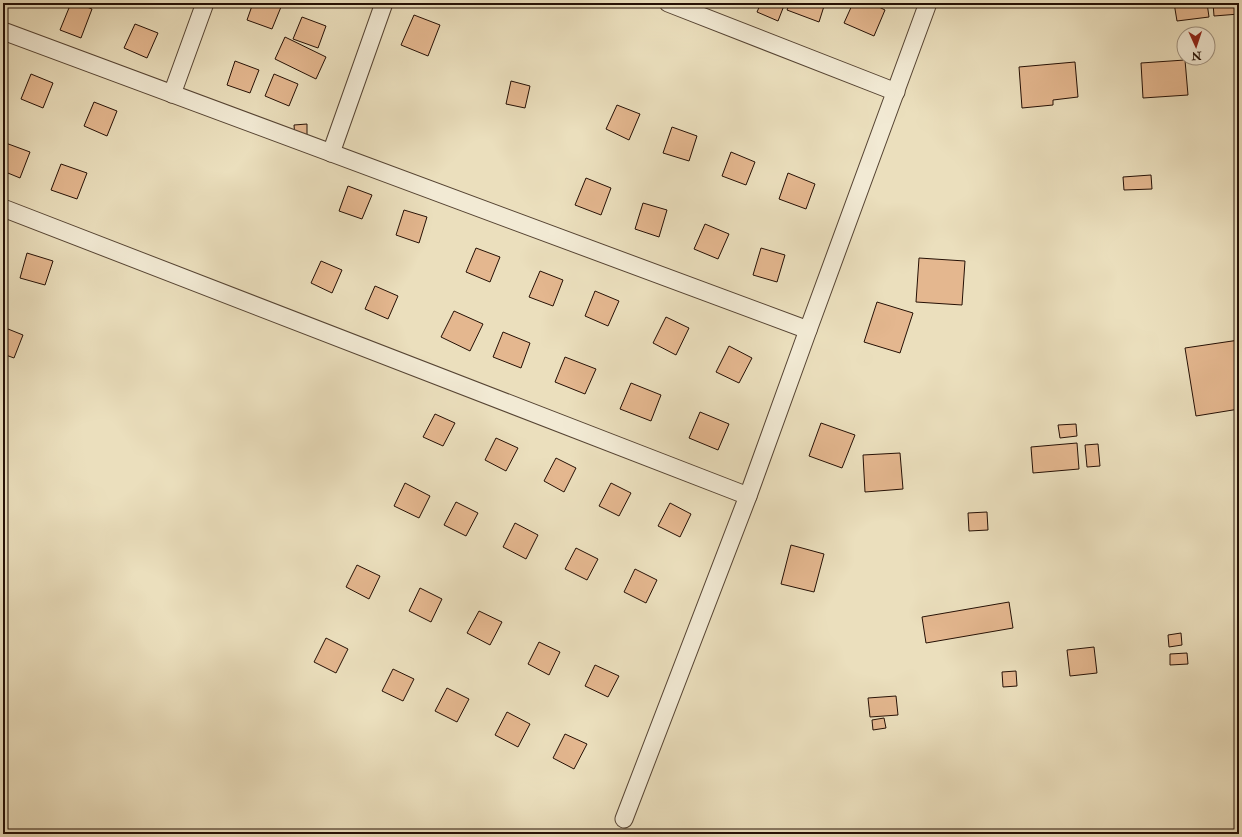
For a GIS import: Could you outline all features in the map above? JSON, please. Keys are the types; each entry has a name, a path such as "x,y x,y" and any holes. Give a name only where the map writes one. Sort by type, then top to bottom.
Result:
{"street":[{"path":"172,94 205,3"},
{"path":"331,152 384,3"},
{"path":"668,3 896,92"},
{"path":"624,819 748,496 928,3"},
{"path":"3,31 808,330"},
{"path":"3,208 748,496"}],"building":[{"path":"71,3 77,3 92,9 81,38 60,30"},
{"path":"253,3 269,3 281,7 272,29 247,20"},
{"path":"761,3 785,3 778,21 757,12"},
{"path":"790,3 825,3 819,22 787,10"},
{"path":"853,3 871,3 885,10 874,36 844,23"},
{"path":"1174,3 1207,3 1209,17 1177,21"},
{"path":"1213,3 1239,3 1239,14 1214,16"},
{"path":"414,15 440,25 428,56 401,45"},
{"path":"302,17 326,26 318,48 293,39"},
{"path":"135,24 158,33 147,58 124,48"},
{"path":"285,37 326,57 316,79 275,59"},
{"path":"235,61 259,70 250,93 227,85"},
{"path":"1176,61 1176,66 1186,66 1188,95 1143,98 1141,63"},
{"path":"1075,62 1078,97 1053,100 1053,105 1022,108 1019,67"},
{"path":"31,74 53,83 43,108 21,99"},
{"path":"274,74 298,84 289,106 265,96"},
{"path":"511,81 530,86 525,108 506,104"},
{"path":"94,102 117,111 107,136 84,126"},
{"path":"617,105 640,114 629,140 606,129"},
{"path":"307,124 307,137 295,138 294,125"},
{"path":"672,127 697,136 689,161 663,153"},
{"path":"3,142 30,152 20,178 3,171"},
{"path":"731,152 755,162 746,185 722,176"},
{"path":"61,164 87,173 77,199 51,190"},
{"path":"788,173 815,184 806,209 779,199"},
{"path":"1151,175 1152,189 1124,190 1123,177"},
{"path":"586,178 611,188 601,215 575,205"},
{"path":"348,186 372,195 362,219 339,211"},
{"path":"643,203 667,210 659,237 635,229"},
{"path":"404,210 427,217 419,243 396,235"},
{"path":"705,224 729,234 718,259 694,249"},
{"path":"476,248 500,257 490,282 466,272"},
{"path":"761,248 785,255 777,282 753,275"},
{"path":"27,253 53,261 45,285 20,278"},
{"path":"919,258 965,261 962,305 916,302"},
{"path":"321,261 342,270 332,293 311,283"},
{"path":"540,271 563,280 553,306 529,297"},
{"path":"375,286 398,296 388,319 365,309"},
{"path":"595,291 619,301 608,326 585,316"},
{"path":"877,302 913,313 900,353 864,342"},
{"path":"454,311 483,324 470,351 441,337"},
{"path":"666,317 689,328 676,355 653,343"},
{"path":"3,327 23,335 14,358 3,354"},
{"path":"503,332 530,343 521,368 493,357"},
{"path":"1239,340 1239,409 1196,416 1185,348"},
{"path":"729,346 752,358 739,383 716,372"},
{"path":"565,357 596,369 585,394 555,382"},
{"path":"631,383 661,395 651,421 620,409"},
{"path":"700,412 729,424 718,450 689,438"},
{"path":"435,414 455,423 443,446 423,437"},
{"path":"821,423 855,435 842,468 809,456"},
{"path":"1076,424 1077,436 1060,438 1058,425"},
{"path":"496,438 518,448 506,471 485,460"},
{"path":"1077,443 1079,469 1033,473 1031,447"},
{"path":"1098,444 1100,466 1087,467 1085,445"},
{"path":"900,453 903,489 865,492 863,455"},
{"path":"556,458 576,468 564,492 544,481"},
{"path":"405,483 430,496 419,518 394,506"},
{"path":"611,483 631,493 619,516 599,506"},
{"path":"456,502 478,513 466,536 444,525"},
{"path":"670,503 691,514 680,537 658,526"},
{"path":"987,512 988,530 969,531 968,513"},
{"path":"515,523 538,535 526,559 503,547"},
{"path":"791,545 824,554 814,592 781,584"},
{"path":"576,548 598,559 587,580 565,569"},
{"path":"357,565 380,576 369,599 346,587"},
{"path":"635,569 657,580 646,603 624,592"},
{"path":"420,588 442,599 431,622 409,611"},
{"path":"1009,602 1013,628 926,643 922,617"},
{"path":"479,611 502,622 490,645 467,633"},
{"path":"1181,633 1182,645 1169,647 1168,635"},
{"path":"326,638 348,649 336,673 314,662"},
{"path":"539,642 560,652 549,675 528,664"},
{"path":"1094,647 1097,673 1070,676 1067,650"},
{"path":"1187,653 1188,664 1170,665 1170,654"},
{"path":"595,665 619,676 608,697 585,686"},
{"path":"393,669 414,679 403,701 382,691"},
{"path":"1016,671 1017,686 1003,687 1002,672"},
{"path":"447,688 469,699 457,722 435,711"},
{"path":"896,696 898,715 870,717 868,698"},
{"path":"507,712 530,724 518,747 495,735"},
{"path":"884,718 886,728 873,730 872,720"},
{"path":"565,734 587,744 574,769 553,758"}]}
